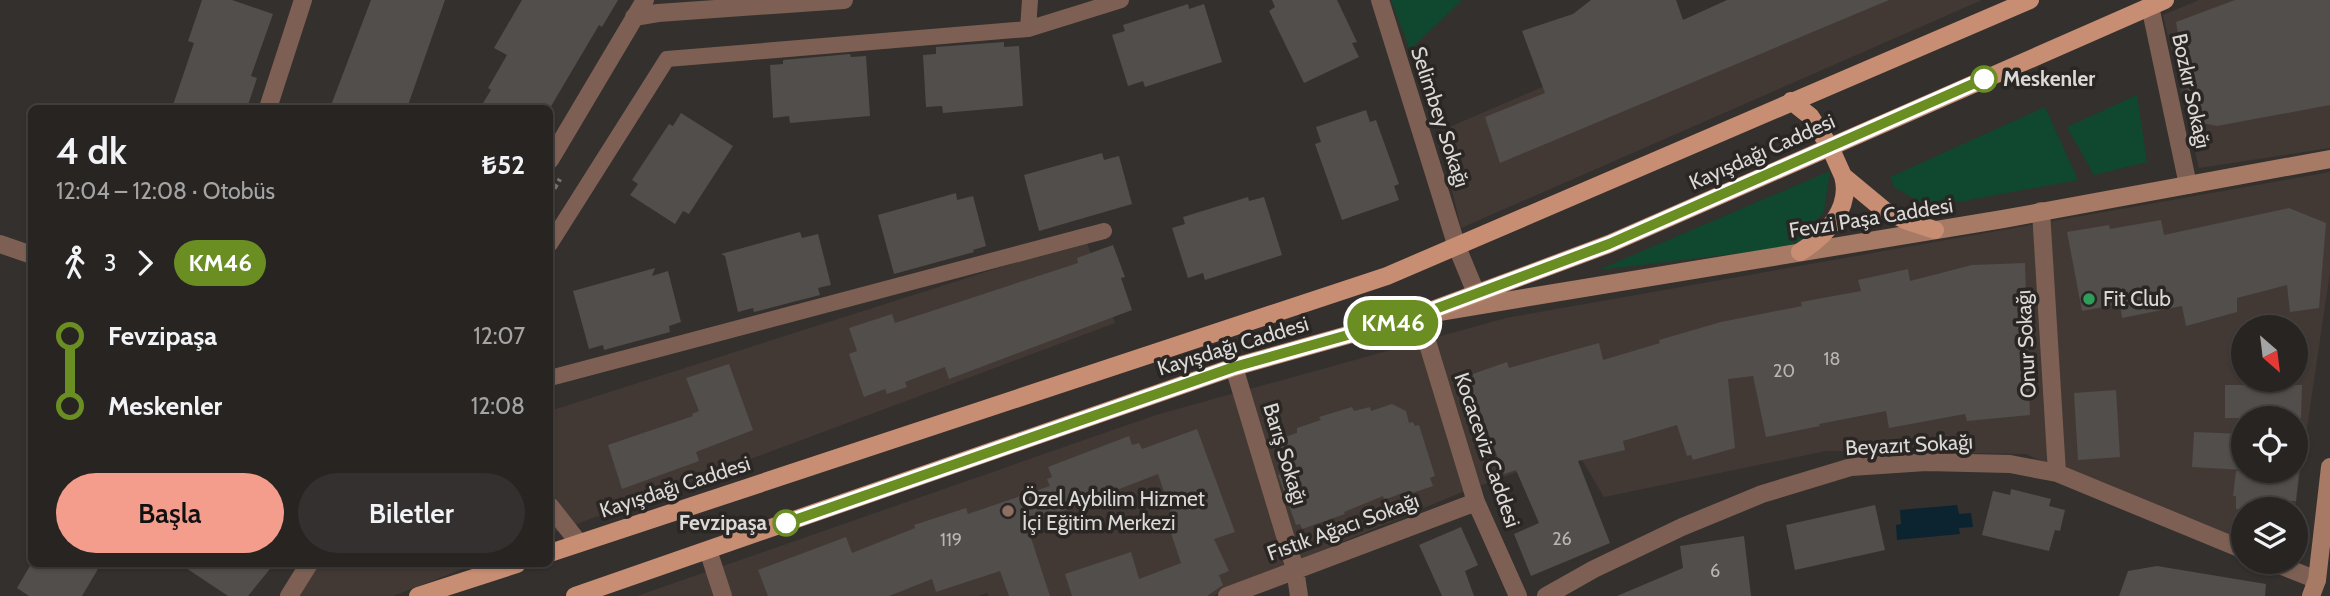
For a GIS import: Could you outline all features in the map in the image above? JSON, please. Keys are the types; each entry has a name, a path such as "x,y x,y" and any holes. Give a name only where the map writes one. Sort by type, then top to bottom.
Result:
{"main road":[{"name":"Kayışdağı Caddesi","path":"553,552 1387,276 2030,0"},
{"name":"Kayışdağı Caddesi","path":"575,596 1234,367 1419,315 1609,244 2157,3"},
{"path":"1791,101 1810,116 1830,148 1847,190 1836,218 1819,240 1800,252"},
{"path":"1843,176 1884,210 1935,230"},
{"path":"418,596 508,567"}],"street":[{"path":"269,105 303,0"},
{"path":"553,155 645,0"},
{"path":"634,17 844,0"},
{"name":"Selimbey Sokağı","path":"1380,0 1457,247 1476,293"},
{"name":"Bozkır Sokağı","path":"2157,3 2188,185"},
{"name":"Fevzi Paşa Caddesi","path":"1419,315 2003,219 2330,159"},
{"name":"Onur Sokağı","path":"2041,211 2057,473"},
{"path":"0,244 28,254"},
{"name":"Kocaceviz Caddesi","path":"1419,315 1476,502 1518,596"},
{"name":"Barış Sokağı","path":"1234,367 1296,569 1299,596"},
{"name":"Beyazıt Sokağı","path":"1546,596 1594,569 1682,527 1762,494 1851,467 1927,463 2010,464 2057,473 2231,545"},
{"path":"2291,574 2314,588 2329,479"},
{"name":"Fıstık Ağacı Sokağı","path":"1227,596 1476,502"},
{"path":"553,510 579,543"},
{"path":"708,550 723,596"},
{"path":"289,596 307,567"}],"lane":[{"path":"1028,29 1030,0"},
{"path":"553,239 667,59 1028,29 1121,0"},
{"path":"553,378 1104,231"}],"shaded area":[{"path":"1744,0 1982,0 1461,228 1438,132"},
{"path":"2199,0 2330,0 2330,148 2199,168 2163,15"},
{"path":"2330,172 2330,272 2308,421 2308,406 2231,406 2231,483 2299,483 2297,497 2231,497 2231,544 2026,454 1826,451 1604,497 1576,450 1455,495 1213,596 989,596 987,593 978,596 637,596 1156,415 1506,318"},
{"path":"1086,240 1115,323 553,533 553,410"},
{"path":"315,567 467,567 393,596 298,596"}],"green space":[{"path":"1391,0 1462,0 1410,50"},
{"path":"2137,95 2147,162 2094,175 2067,127"},
{"path":"2045,107 2078,180 1964,201 1918,201 1894,187 1890,177"},
{"path":"1830,171 1824,211 1803,239 1785,248 1598,270"}],"water":[{"path":"1957,505 1959,514 1971,513 1973,527 1959,528 1960,534 1897,540 1896,525 1901,524 1900,510"}],"building":[{"path":"202,0 232,0 273,14 251,76 257,78 248,105 173,105 194,43 188,41"},
{"path":"371,0 445,0 408,105 331,105"},
{"path":"522,0 618,0 602,27 599,25 552,105 482,105 491,90 488,88 507,55 494,48"},
{"path":"1272,0 1337,0 1357,42 1352,43 1359,57 1304,83 1269,11 1275,7"},
{"path":"1591,0 1676,0 1683,20 1727,0 1889,0 1500,163 1485,117 1545,93 1522,31 1573,14"},
{"path":"2235,0 2330,0 2330,105 2217,126 2193,121 2176,22"},
{"path":"1188,4 1189,9 1204,4 1222,62 1145,87 1143,81 1128,86 1112,35 1125,31 1123,25"},
{"path":"1004,42 1004,47 1019,46 1023,106 943,113 942,106 926,107 923,55 936,54 936,47"},
{"path":"850,54 851,57 866,56 870,116 790,123 789,116 773,118 770,65 783,64 783,60"},
{"path":"1366,110 1370,122 1376,120 1399,184 1394,186 1399,200 1342,220 1315,144 1321,142 1316,127"},
{"path":"681,113 733,146 689,214 683,211 675,224 630,195 638,184 632,180 669,124 673,126"},
{"path":"1102,153 1104,160 1119,156 1132,204 1039,231 1024,175"},
{"path":"956,193 957,200 973,196 986,246 973,250 974,252 894,274 878,215"},
{"path":"1248,197 1249,201 1264,197 1282,255 1205,280 1203,273 1188,278 1172,228 1185,224 1183,217"},
{"path":"2289,208 2326,223 2319,308 2290,312 2287,285 2237,298 2237,312 2186,326 2182,306 2122,318 2120,304 2082,311 2067,232 2109,225 2110,229 2161,220 2164,235"},
{"path":"800,232 802,238 818,234 831,285 818,288 820,295 754,312 753,308 738,312 725,256 721,254"},
{"path":"1113,245 1125,277 1121,278 1132,310 949,379 945,367 905,382 907,387 887,394 885,389 864,397 849,354 857,351 849,328 892,314 895,323 1078,263 1077,258"},
{"path":"2025,263 2030,415 1967,421 1965,414 1889,428 1886,411 1766,437 1753,376 1728,379 1735,448 1693,460 1691,455 1687,456 1677,425 1623,441 1625,450 1578,461 1610,543 1531,576 1514,534 1539,523 1516,470 1504,474 1467,376 1507,362 1509,368 1599,343 1603,360 1721,322 1802,306 1801,302 1861,291 1858,280 1908,269 1910,281 1972,265"},
{"path":"655,268 652,276 668,271 681,322 669,326 670,332 604,350 603,345 589,349 573,291"},
{"path":"729,364 753,430 696,452 699,461 622,489 608,445 693,416 692,414 699,411 686,378"},
{"path":"2225,385 2231,385 2231,392 2302,392 2301,406 2231,406 2231,418 2225,418"},
{"path":"2116,390 2120,457 2078,460 2074,393"},
{"path":"1392,404 1406,411 1409,423 1419,425 1435,476 1430,478 1433,486 1384,500 1383,496 1344,512 1345,514 1302,529 1300,524 1296,525 1278,475 1281,474 1276,458 1285,437 1297,433 1297,428 1321,420 1319,417 1352,407 1354,411 1370,407 1371,411"},
{"path":"1197,429 1235,532 1214,539 1229,571 1219,575 1223,585 1207,596 1072,596 1065,574 1131,552 1139,579 1181,563 1167,521 1173,519 1158,474 1032,523 1036,537 1031,538 1050,596 1009,596 1000,571 936,592 932,579 889,596 768,596 758,570 846,537 852,553 915,528 914,525 966,508 968,514 1050,486 1047,479 1052,477 1048,467 1129,436 1132,445 1139,443 1142,449"},
{"path":"2194,432 2231,433 2231,469 2192,467"},
{"path":"2235,483 2298,483 2296,497 2233,496"},
{"path":"2011,489 2051,499 2049,506 2065,510 2060,531 2055,530 2049,551 1982,535 1993,491 2010,495"},
{"path":"1875,505 1885,550 1795,570 1786,525"},
{"path":"1461,527 1478,565 1465,571 1474,596 1442,596 1419,545"},
{"path":"1744,536 1751,596 1617,596 1683,568 1680,546"},
{"path":"2157,566 2266,584 2265,596 2119,596 2128,571"},
{"path":"29,567 99,567 82,596 29,596 17,588"},
{"path":"184,567 272,567 248,596 228,596"}],"bus line":[{"name":"KM46","path":"786,523 1234,367 1419,315 1609,244 1984,79"}],"place":[{"name":"Meskenler","path":"1984,79"},
{"name":"Fit Club","path":"2089,299"},
{"name":"Özel Aybilim Hizmet İçi Eğitim Merkezi","path":"1008,511"},
{"name":"Fevzipaşa","path":"786,523"}]}
